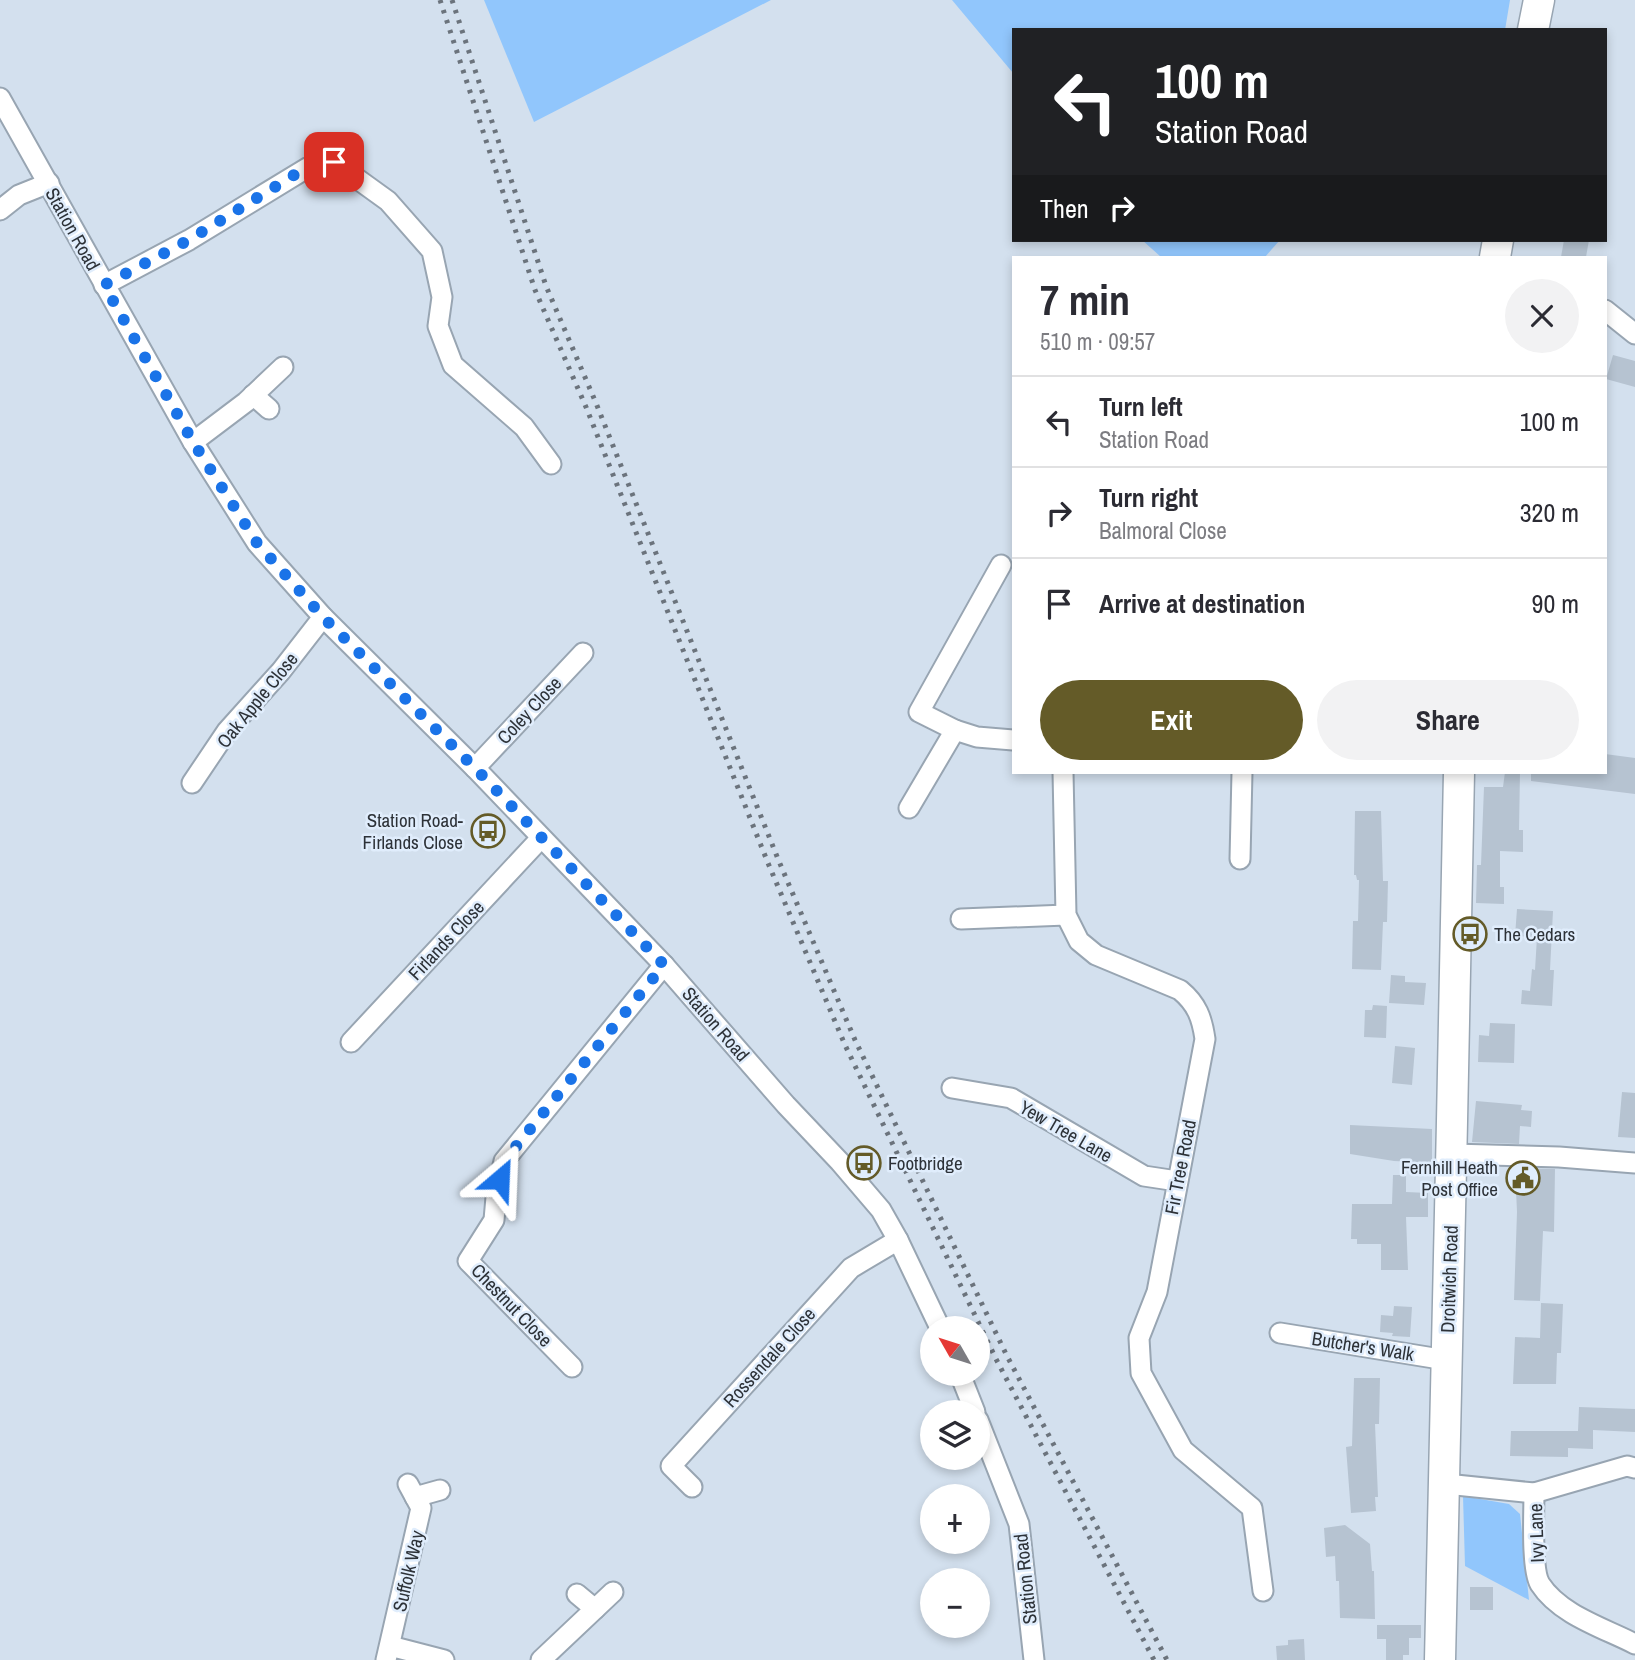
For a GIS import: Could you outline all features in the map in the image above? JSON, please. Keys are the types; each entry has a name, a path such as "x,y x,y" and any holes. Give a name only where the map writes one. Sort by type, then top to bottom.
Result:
{"main road":[{"path":"1533,28 1539,0"},
{"name":"Droitwich Road","path":"1440,1660 1446,1484 1446,1360 1451,1243 1459,774"}],"street":[{"name":"Station Road","path":"0,98 193,442 257,543 323,617 475,768 664,965 786,1105 840,1162 881,1210 934,1316"},
{"path":"104,285 189,240 307,167 334,162 388,201 432,251 442,297 438,326 453,365 524,427 551,464"},
{"path":"0,211 19,195 49,183"},
{"path":"1607,312 1635,334"},
{"path":"193,442 253,395 283,367"},
{"path":"253,395 269,409"},
{"path":"1001,565 919,712 955,730 977,737 1012,740"},
{"name":"Oak Apple Close","path":"192,783 227,731 281,671 323,617"},
{"name":"Coley Close","path":"475,768 583,653"},
{"path":"909,808 955,730"},
{"name":"Fir Tree Road","path":"1063,774 1066,915 1079,941 1096,955 1180,990 1190,998 1202,1016 1205,1039 1157,1292 1139,1338 1141,1374 1183,1450 1252,1508 1263,1591"},
{"path":"1240,859 1242,774"},
{"name":"Firlands Close","path":"351,1042 541,838"},
{"path":"961,919 1066,915"},
{"name":"Chestnut Close","path":"572,1367 468,1261 494,1220 504,1161 664,965"},
{"name":"Yew Tree Lane","path":"953,1088 1011,1098 1144,1177 1177,1181"},
{"path":"1452,1154 1559,1157 1635,1163"},
{"name":"Rossendale Close","path":"692,1487 671,1466 851,1268 898,1240"},
{"name":"Butcher's Walk","path":"1280,1333 1446,1360"},
{"name":"Station Road","path":"990,1450 1019,1524 1034,1660"},
{"path":"1446,1484 1534,1493 1627,1466 1635,1468"},
{"name":"Suffolk Way","path":"388,1653 421,1508 412,1491 440,1490"},
{"name":"Ivy Lane","path":"1534,1493 1534,1550 1539,1582 1561,1607 1635,1644"},
{"path":"541,1660 613,1592"},
{"path":"577,1594 595,1609"},
{"path":"388,1653 444,1660"}],"shaded area":[{"path":"484,0 771,0 534,122"},
{"path":"952,0 1510,0 1505,28 1012,28 1012,72"},
{"path":"1144,242 1278,242 1266,256 1160,256"},
{"path":"1463,1496 1509,1504 1520,1514 1529,1600 1465,1566"}],"building":[{"path":"1564,242 1589,242 1586,256 1561,256"},
{"path":"1613,355 1635,361 1635,387 1607,379"},
{"path":"1607,754 1635,758 1635,794 1531,781 1531,774 1607,774"},
{"path":"1505,774 1520,774 1519,830 1523,830 1523,852 1500,851 1500,887 1504,887 1504,904 1476,903 1477,865 1481,865 1484,787 1503,787"},
{"path":"1355,811 1381,811 1383,881 1388,881 1387,922 1383,922 1381,970 1352,969 1353,921 1358,921 1359,880 1354,875"},
{"path":"1517,909 1553,911 1550,970 1554,970 1552,1006 1521,1004 1522,990 1530,991 1532,969 1535,970 1537,937 1515,936"},
{"path":"1391,975 1405,976 1405,982 1426,983 1424,1005 1389,1003"},
{"path":"1373,1005 1387,1006 1386,1038 1364,1037 1365,1010 1372,1010"},
{"path":"1490,1023 1515,1024 1514,1063 1478,1062 1479,1035 1489,1036"},
{"path":"1395,1046 1415,1048 1412,1085 1392,1083"},
{"path":"1622,1092 1635,1093 1635,1138 1618,1137"},
{"path":"1476,1101 1522,1105 1521,1110 1532,1111 1531,1127 1520,1126 1519,1144 1472,1142"},
{"path":"1350,1125 1432,1129 1432,1163 1394,1161 1350,1154"},
{"path":"1515,1168 1555,1169 1554,1232 1543,1231 1540,1301 1514,1300 1517,1212"},
{"path":"1393,1175 1406,1175 1406,1192 1428,1193 1428,1217 1406,1217 1408,1270 1381,1270 1381,1244 1357,1244 1357,1239 1351,1239 1352,1204 1392,1204"},
{"path":"1541,1303 1563,1304 1561,1353 1557,1353 1556,1384 1513,1384 1515,1337 1540,1338"},
{"path":"1394,1306 1412,1307 1410,1337 1380,1332 1381,1315 1393,1316"},
{"path":"1354,1378 1380,1378 1379,1424 1375,1424 1378,1497 1375,1497 1376,1511 1351,1513 1346,1447 1352,1446"},
{"path":"1579,1407 1635,1409 1635,1432 1593,1430 1593,1449 1568,1448 1568,1457 1510,1456 1511,1431 1578,1431"},
{"path":"1345,1525 1370,1544 1374,1571 1375,1619 1340,1618 1335,1556 1326,1557 1324,1528"},
{"path":"1470,1587 1493,1587 1493,1610 1470,1610"},
{"path":"1377,1625 1421,1625 1421,1638 1409,1638 1409,1655 1403,1655 1403,1660 1386,1660 1386,1639 1377,1639"},
{"path":"1304,1639 1305,1660 1277,1660 1276,1646 1288,1645 1288,1640"}],"railway":[{"path":"440,0 535,290 586,407 768,863 845,1045 996,1359 1154,1660"},
{"path":"452,0 546,286 596,403 778,859 855,1040 1006,1354 1167,1660"}],"place":[{"name":"Station Road- Firlands Close","path":"488,831"},
{"name":"The Cedars","path":"1470,934"},
{"name":"Footbridge","path":"864,1163"},
{"name":"Fernhill Heath Post Office","path":"1523,1178"}],"route":[{"path":"334,162 307,167 189,240 104,285 193,442 257,543 323,617 475,768 664,965 504,1161 500,1179"}]}
